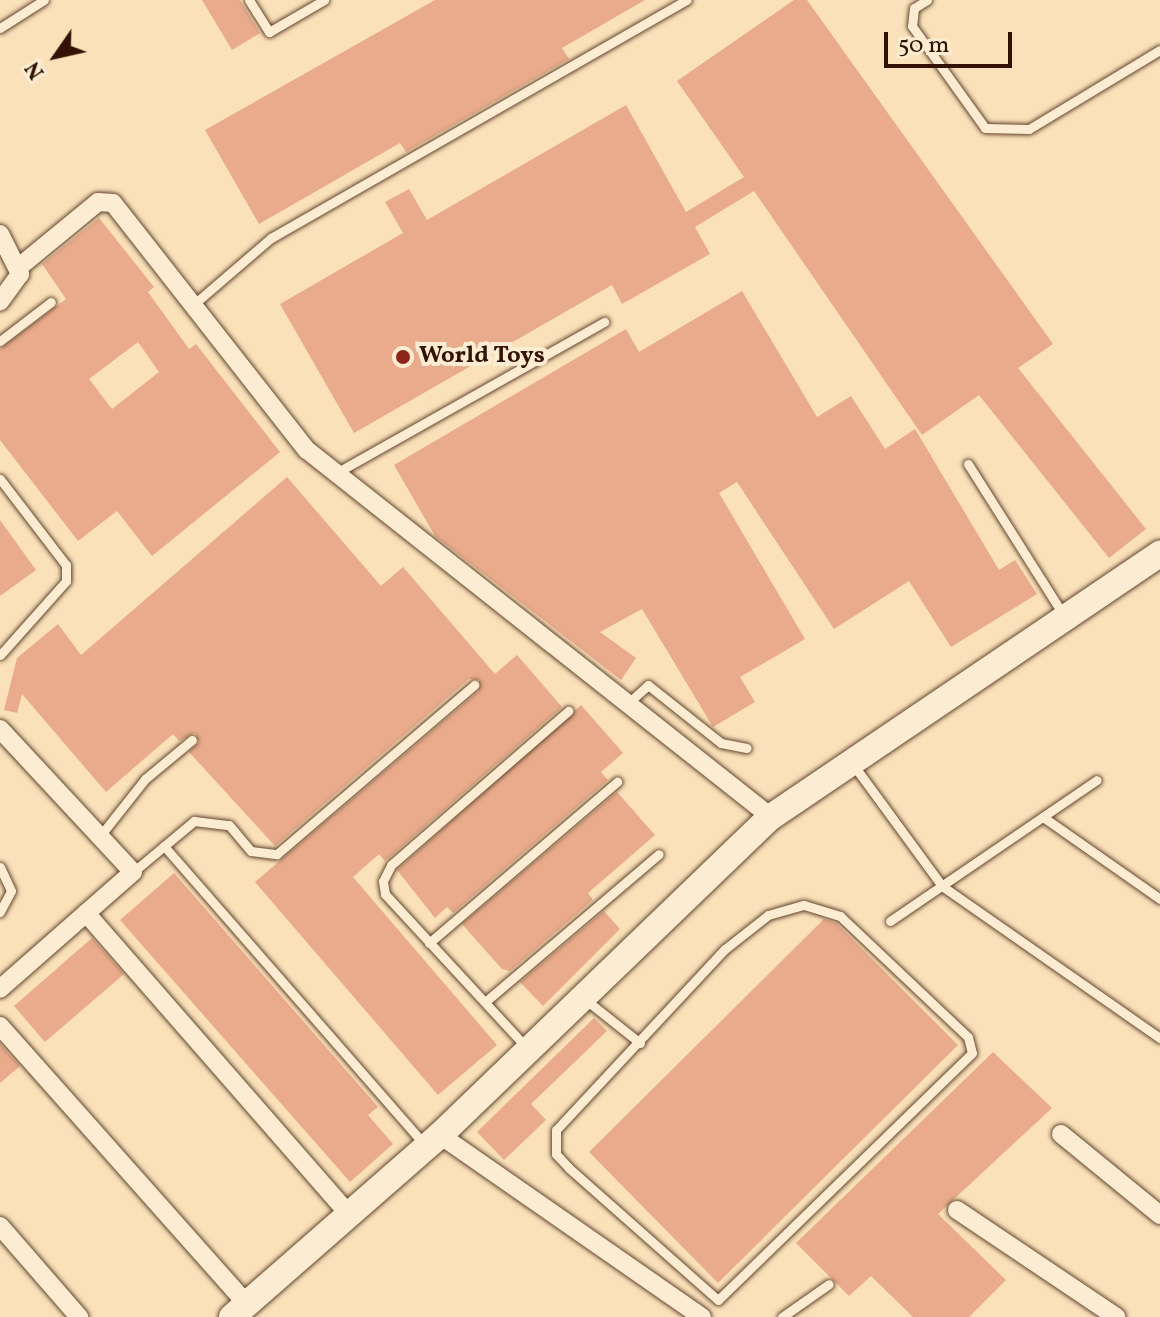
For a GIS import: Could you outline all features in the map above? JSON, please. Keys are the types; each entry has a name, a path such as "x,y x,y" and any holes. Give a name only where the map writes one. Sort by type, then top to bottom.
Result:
{"street":[{"path":"19,267 106,199 290,430 336,473 771,817"},
{"path":"0,234 19,267 18,285 0,302"},
{"path":"0,1026 240,1310 433,1141 585,1000 771,817 1160,554"},
{"path":"0,729 133,872 0,989"},
{"path":"86,913 349,1214"},
{"path":"1061,1134 1160,1215"},
{"path":"433,1141 702,1317"},
{"path":"957,1210 1116,1317"},
{"path":"0,1226 79,1317"}],"lane":[{"path":"0,28 44,0"},
{"path":"249,0 269,32 324,0"},
{"path":"193,305 271,238 687,0"},
{"path":"927,0 914,8 912,26 985,128 1029,129 1160,50"},
{"path":"0,341 51,302"},
{"path":"336,473 604,322"},
{"path":"968,464 1066,619"},
{"path":"0,479 66,565 66,581 0,655"},
{"path":"133,872 194,821 214,819 229,825 251,851 277,854 474,685"},
{"path":"626,705 648,685 711,737 747,748"},
{"path":"529,1051 385,894 391,865 568,711"},
{"path":"100,836 145,779 192,740"},
{"path":"852,763 942,886 1160,1038"},
{"path":"890,921 1097,780"},
{"path":"429,943 617,782"},
{"path":"1043,817 1160,899"},
{"path":"164,846 433,1141"},
{"path":"485,1002 659,854"},
{"path":"0,867 11,891 0,912"},
{"path":"804,905 840,916 972,1044 972,1053 718,1300 556,1154 556,1130 640,1043 725,949 768,915 804,905"},
{"path":"585,1000 640,1043"},
{"path":"782,1317 829,1284"}],"building":[{"path":"202,0 240,0 260,33 232,50"},
{"path":"435,0 645,0 562,48 569,59 406,152 400,143 259,224 205,130"},
{"path":"794,0 807,0 1053,344 1018,368 1146,529 1109,558 979,395 922,435 754,191 695,227 710,254 622,304 612,285 354,433 280,304 403,233 385,202 409,189 427,220 626,105 686,212 744,177 677,81"},
{"path":"99,218 154,287 148,292 189,349 196,344 280,452 152,556 117,511 78,541 0,440 0,349 66,299 42,264","holes":["138,342 159,372 112,409 89,379"]},
{"path":"742,291 817,417 851,396 885,449 915,429 999,570 1015,560 1037,594 951,647 909,581 834,629 737,482 719,493 805,639 740,677 755,702 713,727 642,609 600,632 636,658 621,680 435,536 394,465 626,329 639,352"},
{"path":"287,477 381,586 403,567 495,674 517,655 562,707 385,861 379,854 353,877 497,1045 438,1095 255,882 479,691 479,680 469,679 275,846 189,752 199,742 195,733 179,741 173,734 106,792 22,694 17,713 4,710 17,658 58,624 81,655"},
{"path":"0,520 36,570 0,596"},
{"path":"581,705 623,753 601,772 608,780 453,913 447,907 435,918 397,870"},
{"path":"617,792 655,835 588,893 593,900 510,971 502,969 462,924"},
{"path":"174,873 378,1107 368,1115 393,1144 350,1182 120,920"},
{"path":"604,911 620,929 543,1006 520,982"},
{"path":"824,919 836,923 958,1045 718,1283 589,1152"},
{"path":"92,938 124,974 45,1042 14,1006"},
{"path":"594,1018 607,1031 531,1104 546,1120 504,1160 477,1132"},
{"path":"0,1044 20,1066 0,1083"},
{"path":"993,1052 1052,1108 938,1214 1006,1280 969,1317 913,1317 871,1276 849,1296 796,1243"}],"place":[{"name":"World Toys","path":"403,357"}]}
